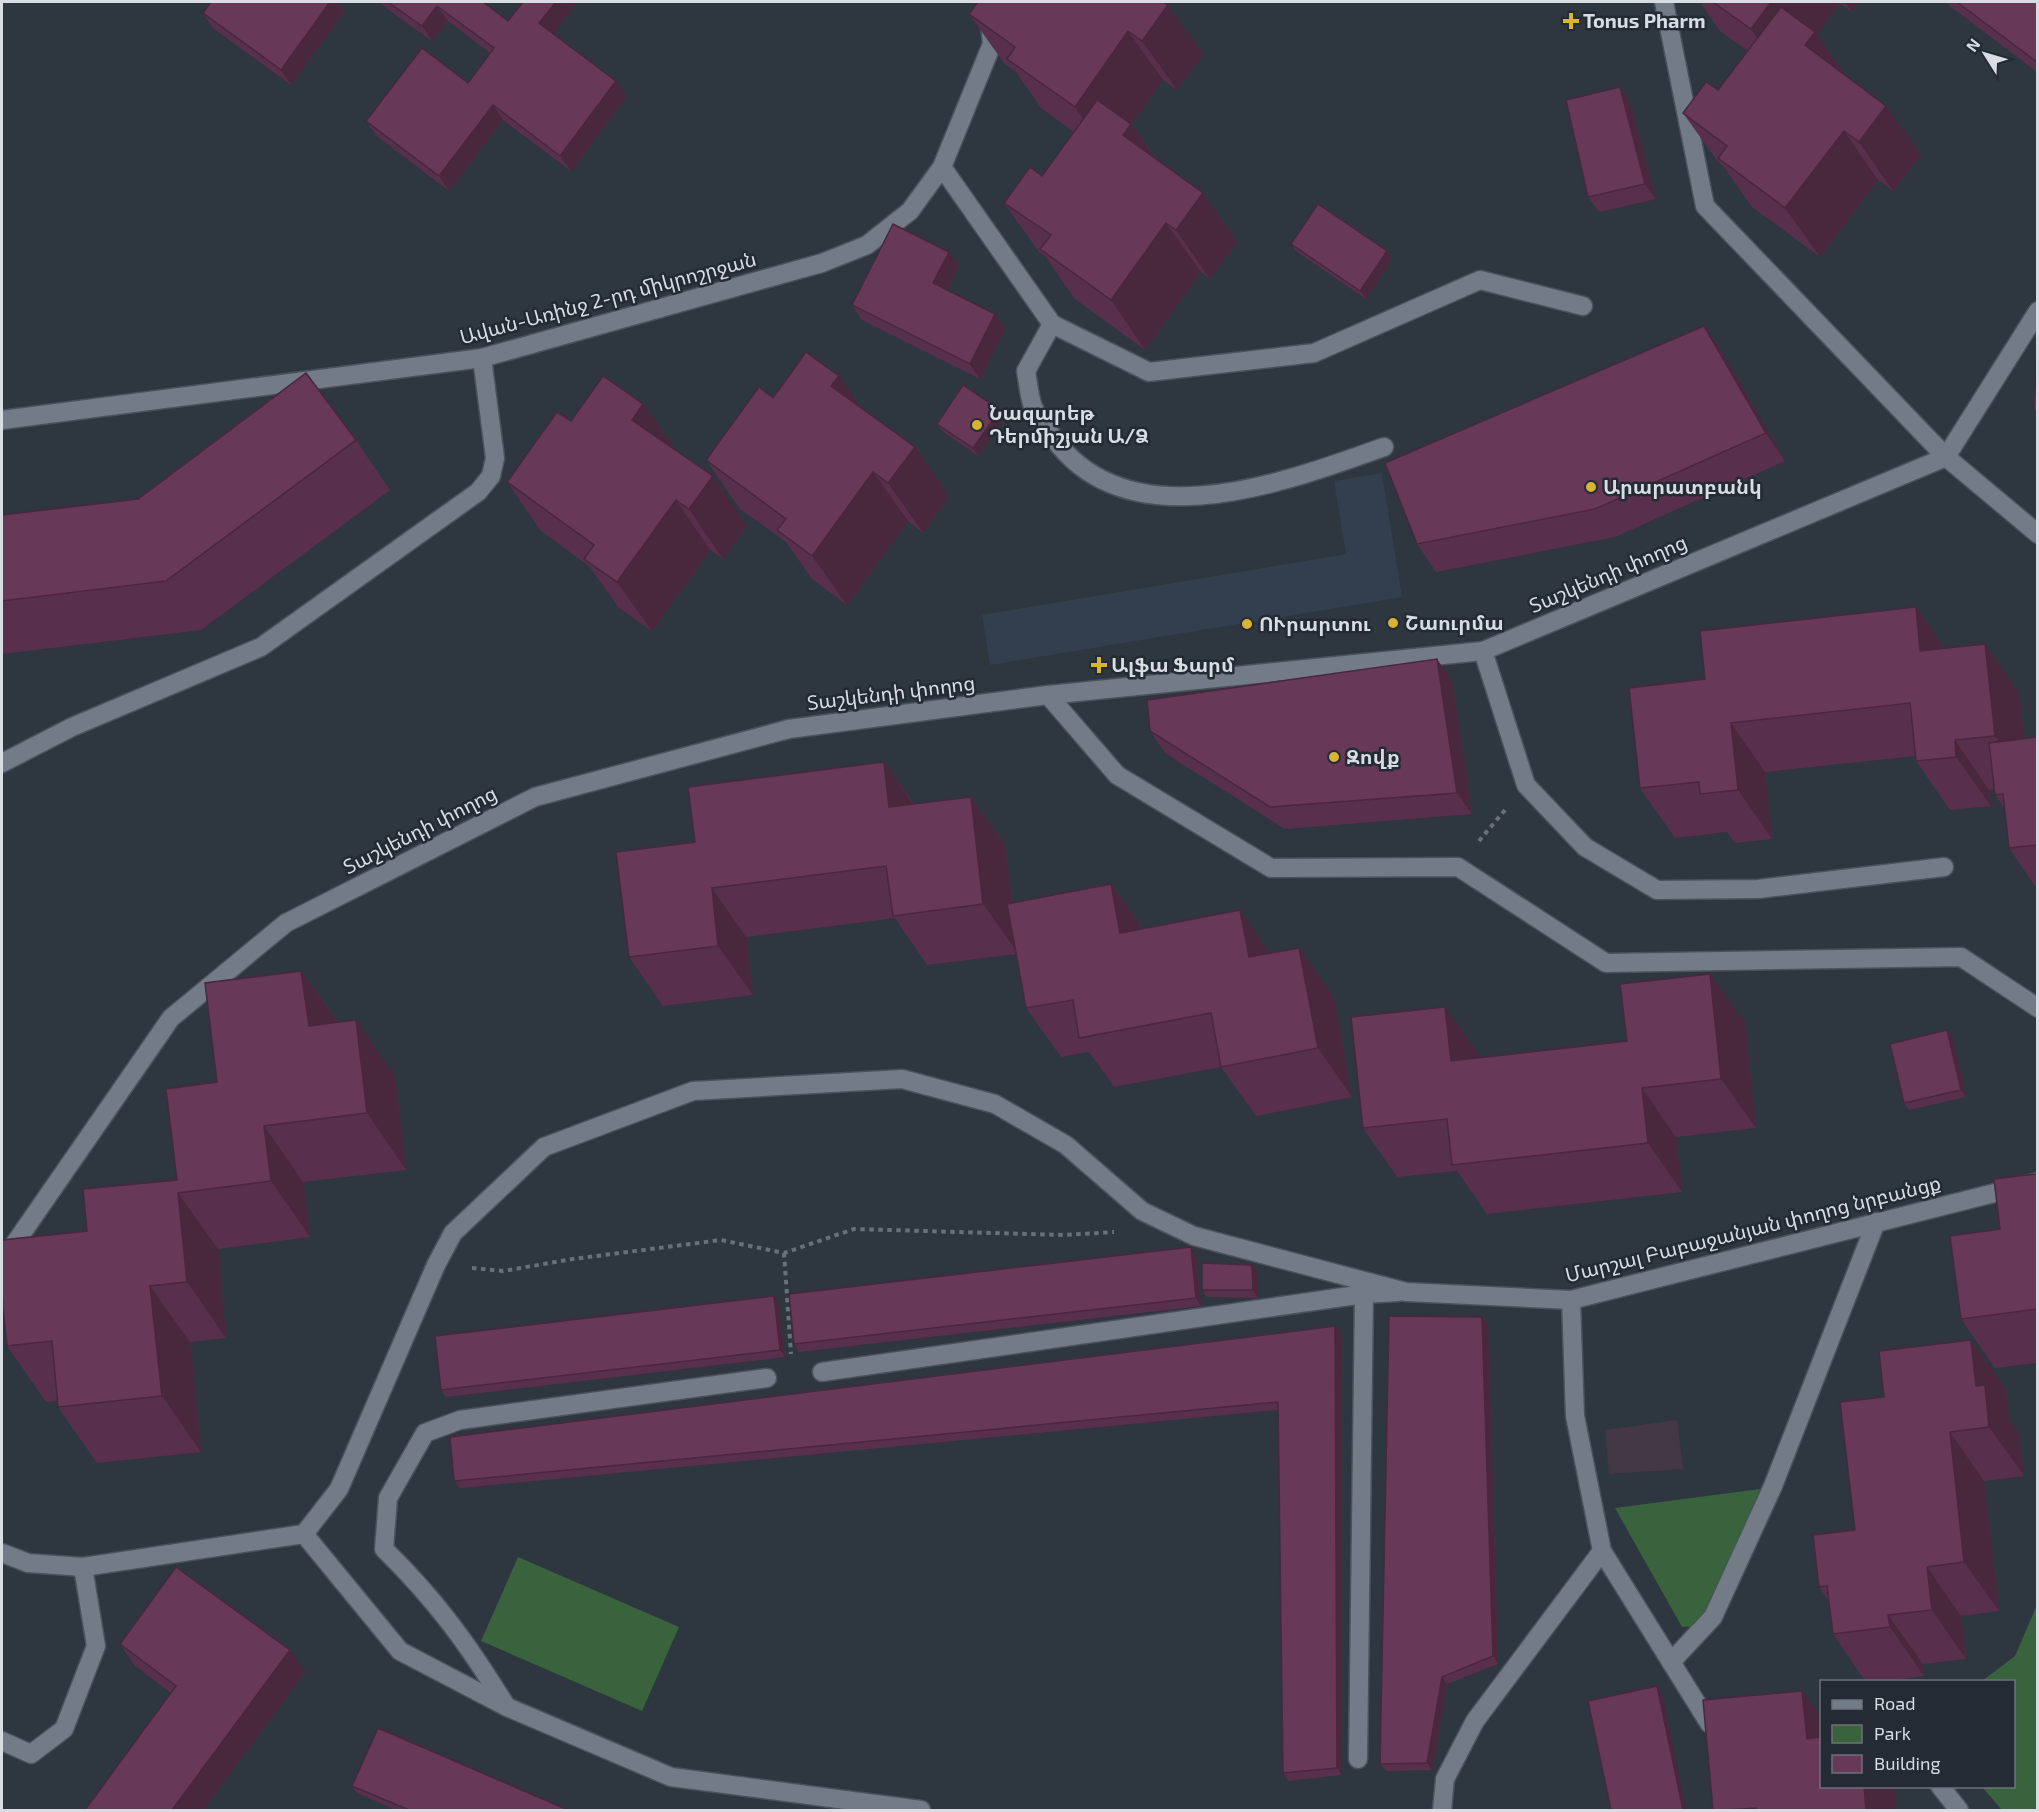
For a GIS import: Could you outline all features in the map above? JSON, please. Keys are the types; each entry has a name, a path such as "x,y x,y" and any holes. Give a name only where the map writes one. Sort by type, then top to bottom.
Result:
{"street":[{"name":"Ավան-Առինջ 2-րդ միկրոշրջան","path":"2,420 482,358 822,263 867,245 910,212 942,167 992,44 988,2"},
{"path":"1664,2 1705,206 1946,457 2037,534"},
{"path":"942,167 1052,324 1149,372 1314,353 1480,280 1583,306"},
{"path":"1946,457 2037,311"},
{"path":"1052,324 1026,371 1033,407 1061,450 1098,480 1138,494 1179,496 1238,490 1306,475 1384,447"},
{"path":"2,763 72,727 261,647 478,492 491,476 495,458 482,358"},
{"name":"Տաշկենդի փողոց","path":"2,1262 171,1018 285,923 535,797 789,729 1048,696 1483,651 1946,457"},
{"path":"1483,651 1526,785 1585,847 1657,890 1758,890 1944,867"},
{"path":"1048,696 1117,775 1271,868 1458,867 1606,963 1961,957 2037,1008"},
{"name":"Մարշալ Բաբաջանյան փողոց նրբանցք","path":"304,1534 339,1489 436,1265 453,1233 544,1147 693,1091 902,1079 995,1104 1066,1145 1142,1211 1194,1236 1406,1292 1570,1300 2037,1182"},
{"path":"1671,1662 1713,1617 1773,1486 1876,1222"},
{"path":"822,1372 1364,1294 1406,1292"},
{"path":"1358,1759 1364,1294"},
{"path":"1570,1300 1575,1416 1602,1551 1709,1723 1712,1745"},
{"path":"507,1707 466,1641 423,1587 384,1549 388,1498 425,1433 460,1420 767,1378"},
{"path":"2,1553 28,1563 84,1567 304,1534 400,1651 507,1707 671,1778 921,1810"},
{"path":"1442,1810 1445,1779 1475,1721 1602,1551"},
{"path":"2,1741 31,1754 64,1729 96,1646 84,1567"},
{"path":"1709,1723 1743,1722"},
{"path":"1942,1788 1959,1810"}],"path":[{"path":"1458,867 1526,785"},
{"path":"436,1265 503,1271 573,1259 721,1240 784,1253 854,1229 1063,1235 1120,1232"},
{"path":"784,1253 792,1366"}],"shaded area":[{"path":"1382,473 1402,597 990,665 982,615 1346,554 1334,481"},
{"path":"1677,1420 1683,1469 1609,1474 1605,1430"}],"green space":[{"path":"1760,1489 1702,1626 1682,1627 1615,1508"},
{"path":"518,1557 679,1627 642,1711 481,1641"},
{"path":"2037,1605 2037,1810 2002,1810 1983,1788 2015,1788 2015,1680 1983,1680 2015,1656"}],"building":[{"path":"211,2 330,2 281,70 203,13"},
{"path":"388,2 483,2 508,21 523,2 556,2 539,23 616,81 560,156 493,105 439,176 366,121 422,48 468,83 494,48 437,6 422,26"},
{"path":"978,2 1163,2 1168,5 1142,41 1128,31 1075,107 1007,59 1015,47 969,14"},
{"path":"1713,2 1771,2 1751,29"},
{"path":"1957,2 2037,2 2037,62"},
{"path":"1781,7 1815,32 1805,45 1886,106 1859,142 1844,131 1785,208 1718,158 1727,146 1683,113 1706,82 1718,90"},
{"path":"1620,87 1645,184 1588,197 1566,100"},
{"path":"1097,100 1131,124 1123,135 1203,193 1176,230 1166,223 1111,300 1040,249 1051,235 1004,203 1030,167 1042,176"},
{"path":"1318,204 1387,251 1360,291 1291,244"},
{"path":"893,224 949,252 933,283 995,314 970,364 852,305"},
{"path":"1704,326 1766,433 1595,509 1417,544 1385,463"},
{"path":"806,352 839,376 831,386 915,447 888,483 873,472 812,556 777,530 786,519 706,460 759,387 773,398"},
{"path":"2037,354 2037,417 2034,408"},
{"path":"306,373 356,440 166,581 2,601 2,515 138,499"},
{"path":"603,376 643,404 632,420 713,476 689,509 676,500 617,582 584,559 594,545 507,482 557,412 571,421"},
{"path":"963,385 1000,410 973,448 937,424"},
{"path":"1916,607 1920,651 1985,644 1995,736 1955,740 1956,757 1916,761 1910,703 1731,723 1738,790 1700,794 1699,782 1640,788 1629,688 1705,679 1700,631"},
{"path":"1437,659 1457,793 1270,807 1150,731 1147,700"},
{"path":"2037,737 2037,845 2009,848 2003,794 1995,795 1989,743"},
{"path":"884,762 889,807 971,797 983,904 893,916 886,866 712,888 718,946 629,957 616,852 695,842 688,787"},
{"path":"1111,884 1120,933 1240,910 1249,957 1299,948 1318,1048 1221,1067 1211,1013 1079,1038 1073,1000 1026,1008 1007,904"},
{"path":"301,971 309,1026 356,1020 367,1113 264,1126 271,1181 178,1193 187,1282 150,1286 162,1396 58,1407 52,1341 7,1346 2,1297 2,1240 87,1231 83,1189 177,1180 166,1089 217,1082 205,983"},
{"path":"1710,974 1721,1079 1642,1088 1648,1143 1452,1165 1447,1119 1363,1128 1351,1017 1445,1007 1451,1061 1627,1041 1620,984"},
{"path":"1947,1030 1961,1090 1904,1103 1890,1044"},
{"path":"2037,1174 2037,1309 1961,1319 1950,1236 2000,1229 1994,1179"},
{"path":"1191,1247 1196,1298 794,1344 789,1294"},
{"path":"1202,1263 1252,1265 1253,1290 1202,1290"},
{"path":"774,1296 780,1350 441,1390 435,1336"},
{"path":"1389,1316 1482,1317 1493,1656 1442,1677 1427,1763 1380,1764"},
{"path":"1335,1326 1337,1768 1283,1773 1278,1402 454,1481 450,1437"},
{"path":"1971,1340 1976,1386 1985,1385 1989,1427 1950,1432 1964,1562 1927,1567 1932,1610 1888,1615 1890,1627 1833,1634 1827,1586 1819,1587 1813,1535 1855,1530 1840,1402 1884,1397 1879,1351"},
{"path":"176,1567 290,1650 172,1810 85,1810 176,1686 120,1644"},
{"path":"1657,1686 1683,1810 1611,1810 1588,1701"},
{"path":"1802,1691 1807,1739 1820,1737 1820,1788 1864,1788 1866,1810 1756,1810 1756,1808 1713,1810 1703,1700"},
{"path":"378,1728 568,1810 409,1810 352,1786"}],"place":[{"name":"Tonus Pharm","path":"1571,21"},
{"name":"Նազարեթ Դերմիշյան Ա/Ձ","path":"977,425"},
{"name":"Արարատբանկ","path":"1591,487"},
{"name":"Շաուրմա","path":"1393,623"},
{"name":"ՈՒրարտու","path":"1247,624"},
{"name":"Ալֆա Ֆարմ","path":"1099,665"},
{"name":"Զովք","path":"1334,757"}]}
